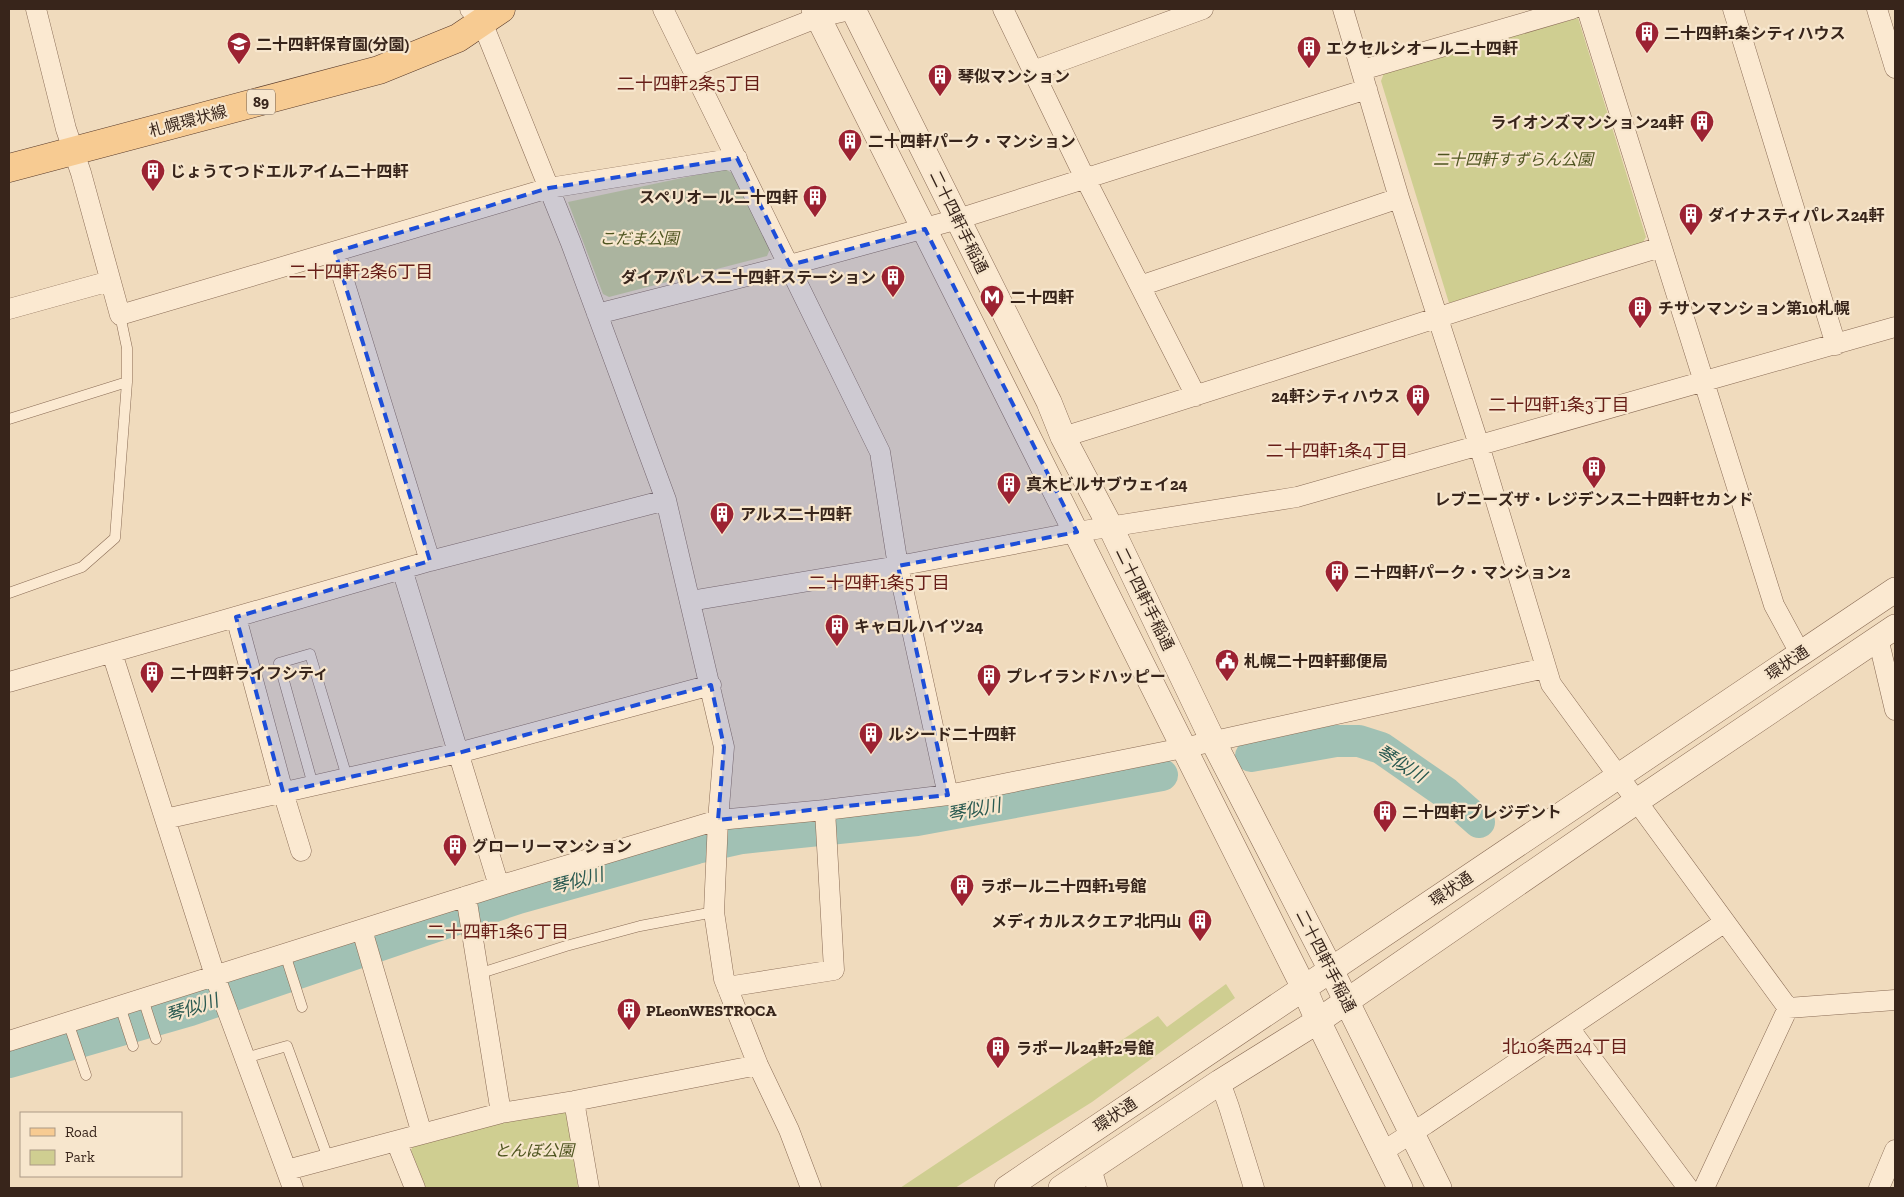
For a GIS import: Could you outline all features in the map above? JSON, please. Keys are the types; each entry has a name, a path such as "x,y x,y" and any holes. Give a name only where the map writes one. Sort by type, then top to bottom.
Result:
{"main road":[{"name":"札幌環状線","path":"9,168 379,70 458,38 484,13"}],"street":[{"path":"36,9 66,129 120,315 550,188 737,158"},
{"path":"663,9 880,452 898,566 948,795"},
{"path":"692,67 816,13 854,9"},
{"name":"二十四軒手稲通","path":"854,9 1048,402 1063,437 1111,528 1213,741 1331,970 1439,1188"},
{"path":"1003,9 1086,180 1196,396"},
{"path":"1033,72 1203,9"},
{"path":"1343,9 1400,198 1529,606 1551,684 1788,1008"},
{"path":"1362,70 1572,9"},
{"path":"1587,9 1774,605 1800,653"},
{"path":"1733,9 1836,345"},
{"path":"1877,9 1895,68"},
{"path":"484,13 666,500 724,747 714,912 727,987 758,1064 789,1130 811,1188"},
{"name":"二十四軒手稲通","path":"816,13 1304,988 1318,1021 1400,1188"},
{"path":"597,314 958,220 1367,89"},
{"path":"1140,286 1400,198"},
{"path":"1063,437 1196,396 1438,316 1661,247"},
{"path":"335,252 430,561"},
{"path":"9,309 110,281"},
{"path":"690,601 898,566 1077,532 1297,498 1895,327"},
{"path":"9,682 430,561 666,500"},
{"path":"402,569 499,886"},
{"name":"環状通","path":"1007,1188 1895,590"},
{"path":"236,617 283,792 301,851"},
{"path":"1887,632 1895,710"},
{"name":"環状通","path":"1061,1188 1094,1178 1220,1082 1347,1002 1637,801 1887,632"},
{"path":"112,653 217,982 290,1179 328,1158 500,1113 574,1101 758,1064"},
{"path":"9,1041 70,1028 123,1013 145,1004 467,902 499,886 718,824 825,814 948,795 1183,748 1546,668"},
{"path":"165,819 458,753 710,685"},
{"path":"727,987 834,970 825,814"},
{"path":"467,902 500,1113"},
{"path":"1382,1152 1725,922"},
{"path":"364,935 422,1134"},
{"path":"1788,1008 1895,1000"},
{"path":"1704,1188 1788,1008"},
{"path":"1568,1028 1688,1188"},
{"path":"1220,1082 1254,1188"},
{"path":"574,1101 589,1188"},
{"path":"396,1141 415,1188"},
{"path":"1879,1188 1895,1150"}],"lane":[{"path":"9,593 82,568 115,538 127,382 127,348 120,315"},
{"path":"9,419 127,382"},
{"path":"313,786 279,663 310,654 347,777"},
{"path":"478,974 566,946 640,926 714,912"},
{"path":"286,959 302,1007"},
{"path":"145,1004 156,1037"},
{"path":"123,1013 132,1042"},
{"path":"70,1028 86,1075"},
{"path":"245,1058 287,1046 328,1158"}],"highlighted area":[{"path":"737,158 790,265 925,229 1077,532 898,566 948,795 718,820 724,747 711,685 458,753 283,792 236,617 430,561 335,252 549,188"}],"green space":[{"name":"二十四軒すずらん公園","path":"1578,18 1646,237 1642,244 1449,303 1381,81 1384,73"},
{"name":"こだま公園","path":"725,169 732,173 770,249 767,256 609,297 603,294 568,202"},
{"path":"1226,984 1235,998 1092,1102 955,1188 900,1188 1158,1016 1167,1027"},
{"name":"とんぼ公園","path":"568,1109 578,1188 426,1188 411,1150 415,1143 506,1117"}],"waterway":[{"name":"琴似川","path":"1251,756 1336,741 1359,741 1381,748 1446,793 1479,822"},
{"name":"琴似川","path":"9,1062 190,1010 518,898 697,848 742,838 917,820 1162,775"}],"place":[{"name":"二十四軒1条シティハウス","path":"1647,54"},
{"name":"二十四軒保育園(分園)","path":"239,65"},
{"name":"エクセルシオール二十四軒","path":"1309,69"},
{"name":"琴似マンション","path":"940,97"},
{"name":"ライオンズマンション24軒","path":"1702,143"},
{"name":"二十四軒パーク・マンション","path":"850,162"},
{"name":"じょうてつドエルアイム二十四軒","path":"153,192"},
{"name":"スペリオール二十四軒","path":"815,218"},
{"name":"ダイナスティパレス24軒","path":"1691,236"},
{"name":"ダイアパレス二十四軒ステーション","path":"893,298"},
{"name":"二十四軒","path":"992,318"},
{"name":"チサンマンション第10札幌","path":"1640,329"},
{"name":"24軒シティハウス","path":"1418,417"},
{"name":"レブニーズザ・レジデンス二十四軒セカンド","path":"1594,489"},
{"name":"真木ビルサブウェイ24","path":"1009,505"},
{"name":"アルス二十四軒","path":"722,535"},
{"name":"二十四軒パーク・マンション2","path":"1337,593"},
{"name":"キャロルハイツ24","path":"837,647"},
{"name":"札幌二十四軒郵便局","path":"1227,682"},
{"name":"二十四軒ライフシティ","path":"152,694"},
{"name":"プレイランドハッピー","path":"989,697"},
{"name":"ルシード二十四軒","path":"871,755"},
{"name":"二十四軒プレジデント","path":"1385,833"},
{"name":"グローリーマンション","path":"455,867"},
{"name":"ラポール二十四軒1号館","path":"962,907"},
{"name":"メディカルスクエア北円山","path":"1200,942"},
{"name":"PLeonWESTROCA","path":"629,1031"},
{"name":"ラポール24軒2号館","path":"998,1069"}],"district":[{"name":"二十四軒2条5丁目","path":"689,84"},
{"name":"二十四軒2条6丁目","path":"361,272"},
{"name":"二十四軒1条3丁目","path":"1559,405"},
{"name":"二十四軒1条4丁目","path":"1337,451"},
{"name":"二十四軒1条5丁目","path":"879,583"},
{"name":"二十四軒1条6丁目","path":"498,932"},
{"name":"北10条西24丁目","path":"1565,1047"}]}
